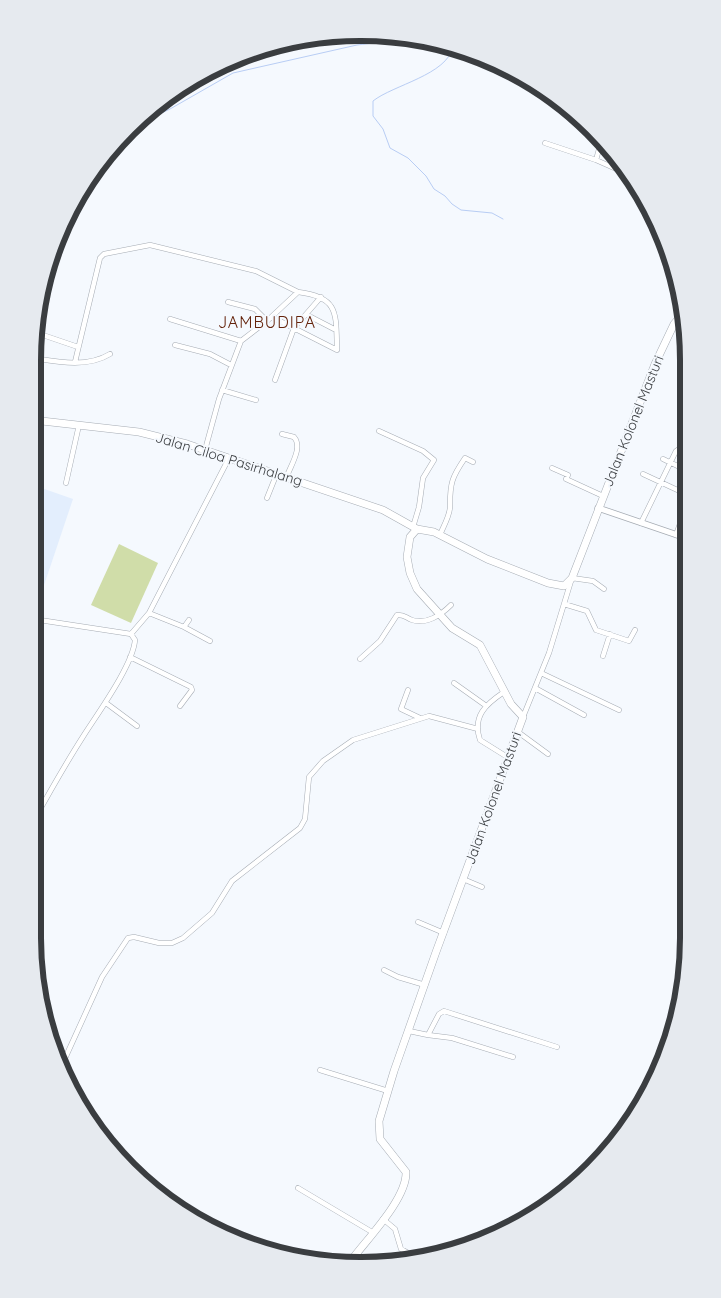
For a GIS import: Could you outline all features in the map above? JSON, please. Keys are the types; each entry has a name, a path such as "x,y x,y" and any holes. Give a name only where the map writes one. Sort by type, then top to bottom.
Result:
{"main road":[{"name":"Jalan Kolonel Masturi","path":"572,579 655,364 677,320"},
{"name":"Jalan Ciloa Pasirhalang","path":"41,421 161,436 287,476 383,510 415,528"},
{"name":"Jalan Kolonel Masturi","path":"354,1257 383,1219 405,1185 405,1168 386,1148 378,1133 379,1121 463,878 523,717 511,704 480,645 459,633 438,614 417,589 408,568 409,541 415,528"},
{"path":"415,528 440,535 487,559 548,583 564,586 572,579"}],"street":[{"path":"545,143 616,169"},
{"path":"596,160 599,148"},
{"path":"75,362 100,258 104,254 150,245 256,271 298,292 322,297 333,307 337,350 272,317"},
{"path":"205,450 222,390 241,341 272,317 298,292"},
{"path":"275,380 294,328 322,297"},
{"path":"228,302 255,309 267,321"},
{"path":"307,315 336,330"},
{"path":"170,319 241,341"},
{"path":"43,335 78,346"},
{"path":"175,345 210,354 231,365"},
{"path":"41,359 75,362 101,359 110,354"},
{"path":"222,390 256,400"},
{"path":"66,483 80,425"},
{"path":"379,430 423,450 434,460 423,478 415,528"},
{"path":"282,434 294,437 298,442 287,476"},
{"path":"641,523 670,462 676,451 680,450"},
{"path":"131,634 149,613 229,458"},
{"path":"440,535 450,507 449,496 452,479 465,458 473,462"},
{"path":"662,459 680,467"},
{"path":"552,468 568,475 566,479 603,496"},
{"path":"267,498 277,473"},
{"path":"643,474 680,491"},
{"path":"598,508 680,536"},
{"path":"676,535 680,524"},
{"path":"523,717 541,673 572,579 593,581 604,589"},
{"path":"438,614 439,604"},
{"path":"564,604 587,611 590,619 595,623 595,629 629,640 635,630"},
{"path":"360,659 380,641 398,615 402,614 414,621 424,621 451,605"},
{"path":"149,613 184,627 210,641"},
{"path":"41,619 131,634"},
{"path":"184,627 189,620"},
{"path":"41,808 84,735 106,703 130,657 134,643 131,634"},
{"path":"602,656 610,634"},
{"path":"130,657 191,687 192,690 180,706"},
{"path":"541,673 619,710"},
{"path":"454,683 485,705"},
{"path":"535,688 584,715"},
{"path":"408,690 401,709 420,718"},
{"path":"504,692 485,705 480,714 478,729 480,740 509,758"},
{"path":"106,703 138,726"},
{"path":"65,1058 102,977 128,938 134,937 159,943 172,943 183,938 212,913 232,882 300,828 305,819 309,777 323,761 353,740 420,718 432,716 478,729"},
{"path":"518,732 548,754"},
{"path":"463,878 482,887"},
{"path":"418,922 444,933"},
{"path":"384,970 398,977 425,985"},
{"path":"428,1035 439,1014 444,1010 558,1047"},
{"path":"409,1031 452,1038 513,1057"},
{"path":"320,1070 388,1091"},
{"path":"298,1188 372,1232"},
{"path":"383,1219 396,1232 401,1249 408,1253"}],"shaded area":[{"path":"41,488 73,499 41,594"}],"green space":[{"path":"119,544 158,563 131,623 91,605"}],"waterway":[{"path":"155,116 233,73 357,45 381,42"},
{"path":"450,54 441,65 430,72 373,101 373,116 383,129 390,148 408,158 426,176 434,189 445,196 452,204 461,210 492,213 503,219"}],"district":[{"name":"JAMBUDIPA","path":"267,322"}]}
